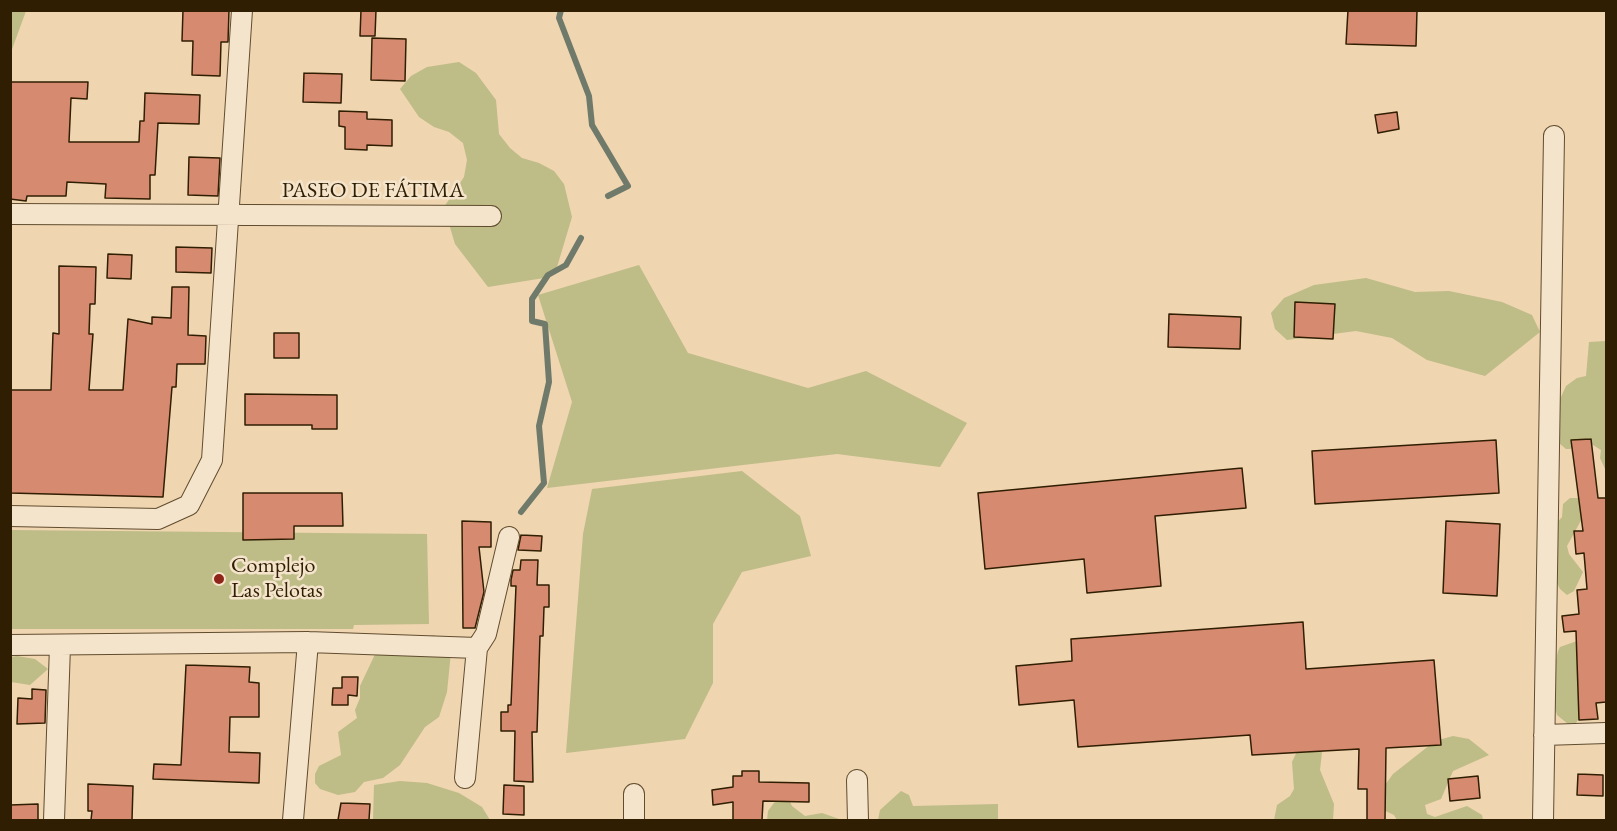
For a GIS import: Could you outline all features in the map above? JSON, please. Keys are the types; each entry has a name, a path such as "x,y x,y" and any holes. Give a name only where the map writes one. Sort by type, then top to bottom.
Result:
{"street":[{"path":"10,516 158,519 189,505 213,460 242,10"},
{"path":"1543,820 1554,136"},
{"name":"PASEO DE FÁTIMA","path":"10,214 491,216"},
{"path":"465,778 477,648 486,634 508,537"},
{"path":"10,645 308,642 477,648"},
{"path":"292,820 308,642"},
{"path":"54,820 60,646"},
{"path":"1544,735 1606,733"},
{"path":"857,780 858,820"},
{"path":"634,794 634,820"}],"shaded area":[{"path":"10,11 26,11 11,52"},
{"path":"459,62 476,73 496,100 499,134 510,148 522,158 554,171 564,184 572,217 557,267 544,278 488,287 455,244 444,207 464,177 467,160 463,143 449,132 434,127 419,117 400,89 411,76 427,67"},
{"path":"639,265 688,353 808,388 866,371 967,423 940,467 837,454 547,488 572,402 538,295"},
{"path":"1366,278 1415,292 1449,291 1502,302 1532,315 1540,332 1485,376 1427,360 1392,338 1356,331 1287,340 1275,329 1271,313 1284,298 1314,285"},
{"path":"1606,341 1606,471 1600,458 1601,450 1593,445 1586,441 1566,449 1559,443 1556,435 1556,408 1566,386 1577,378 1586,376 1589,342"},
{"path":"742,471 800,516 811,556 742,572 713,624 713,683 685,739 566,753 583,534 592,489"},
{"path":"1570,498 1578,498 1581,501 1584,515 1567,546 1569,554 1583,572 1574,591 1567,595 1556,581 1553,527 1562,517 1563,504"},
{"name":"Complejo Las Pelotas","path":"11,530 427,534 429,624 354,625 353,629 11,629"},
{"path":"434,635 451,652 447,692 439,717 425,727 400,765 383,778 364,782 355,792 338,795 320,789 315,783 315,774 319,766 341,755 338,732 357,718 355,710 360,698 360,686 378,648"},
{"path":"1577,641 1583,712 1576,723 1568,724 1557,715 1550,690 1560,647"},
{"path":"11,657 35,659 48,669 30,685 11,682"},
{"path":"1453,736 1469,739 1489,755 1453,771 1441,799 1425,805 1427,814 1435,817 1467,806 1482,815 1483,820 1397,820 1394,815 1379,808 1374,800 1393,774 1435,741"},
{"path":"1318,744 1322,752 1320,770 1334,804 1333,820 1274,820 1277,805 1290,796 1294,789 1292,762 1299,747"},
{"path":"400,781 427,783 459,793 482,807 490,820 373,820 374,785"},
{"path":"901,791 909,795 913,806 998,804 998,820 878,820 880,810"},
{"path":"779,796 788,797 792,806 805,816 822,813 842,820 767,820 768,811"}],"building":[{"path":"183,10 229,10 228,42 221,42 220,76 192,75 193,41 182,41"},
{"path":"361,10 376,10 375,36 360,36"},
{"path":"1348,10 1417,10 1416,46 1346,44"},
{"path":"372,38 406,39 405,81 371,80"},
{"path":"304,73 342,74 341,103 303,102"},
{"path":"10,82 88,82 87,99 71,98 69,142 139,142 140,121 144,121 145,93 200,95 199,124 158,123 155,175 150,175 150,199 105,198 106,184 67,182 66,196 27,196 26,201 10,199"},
{"path":"339,111 367,112 367,119 392,120 392,146 367,145 367,150 345,149 345,127 339,126"},
{"path":"1397,112 1399,129 1378,133 1375,115"},
{"path":"189,157 220,158 218,196 188,195"},
{"path":"176,247 212,248 211,273 176,272"},
{"path":"108,254 132,255 131,279 107,278"},
{"path":"59,266 96,267 95,304 90,304 89,334 93,334 89,390 123,390 128,319 152,324 152,317 171,318 172,287 189,287 188,335 206,336 205,364 177,364 176,387 172,387 163,497 10,493 10,390 51,390 53,333 59,334"},
{"path":"1295,302 1335,304 1333,339 1294,337"},
{"path":"1169,314 1241,317 1240,349 1168,347"},
{"path":"274,333 299,333 299,358 274,358"},
{"path":"245,394 337,395 337,429 312,429 312,425 245,425"},
{"path":"1591,439 1598,498 1606,498 1606,702 1596,703 1598,719 1579,720 1576,631 1564,632 1562,616 1579,614 1577,590 1587,589 1584,553 1576,554 1574,531 1583,531 1571,440"},
{"path":"1496,440 1499,493 1315,504 1312,451"},
{"path":"1242,468 1246,508 1155,516 1161,586 1087,593 1084,559 985,569 978,493"},
{"path":"243,493 342,493 343,526 294,526 294,539 243,540"},
{"path":"462,521 491,522 491,547 479,547 484,592 475,628 463,628"},
{"path":"1446,521 1500,524 1497,596 1443,593"},
{"path":"521,535 542,536 541,551 518,550"},
{"path":"521,560 538,560 537,585 549,585 549,607 544,607 543,636 540,636 537,732 532,732 533,782 514,781 515,731 501,731 501,712 508,712 508,705 511,705 516,586 511,586 511,580 513,570 520,570"},
{"path":"1303,622 1306,669 1434,660 1441,745 1386,748 1385,820 1367,820 1367,789 1358,789 1359,749 1252,755 1250,735 1078,747 1074,700 1019,705 1016,666 1072,661 1071,639"},
{"path":"186,665 250,667 249,682 259,683 259,717 230,717 229,752 260,753 259,783 153,779 154,764 181,765"},
{"path":"342,677 358,677 357,696 348,695 348,705 332,705 333,688 342,688"},
{"path":"32,689 46,690 45,723 17,724 18,698 32,699"},
{"path":"742,771 759,771 759,782 809,783 809,802 763,801 762,820 733,820 733,802 713,805 712,790 733,787 733,776 742,776"},
{"path":"1578,774 1603,775 1603,796 1577,795"},
{"path":"1478,776 1480,798 1450,801 1448,779"},
{"path":"88,784 133,786 132,820 91,820 92,811 88,811"},
{"path":"504,785 524,786 524,815 503,814"},
{"path":"341,803 370,804 369,820 338,820"},
{"path":"38,804 38,820 10,820 10,805"}],"waterway":[{"path":"561,10 559,18 589,96 592,125 628,186 608,196"},
{"path":"521,512 544,483 539,426 549,382 545,324 532,321 532,299 548,275 566,265 581,238"}],"place":[{"name":"Complejo Las Pelotas","path":"219,579"}]}
